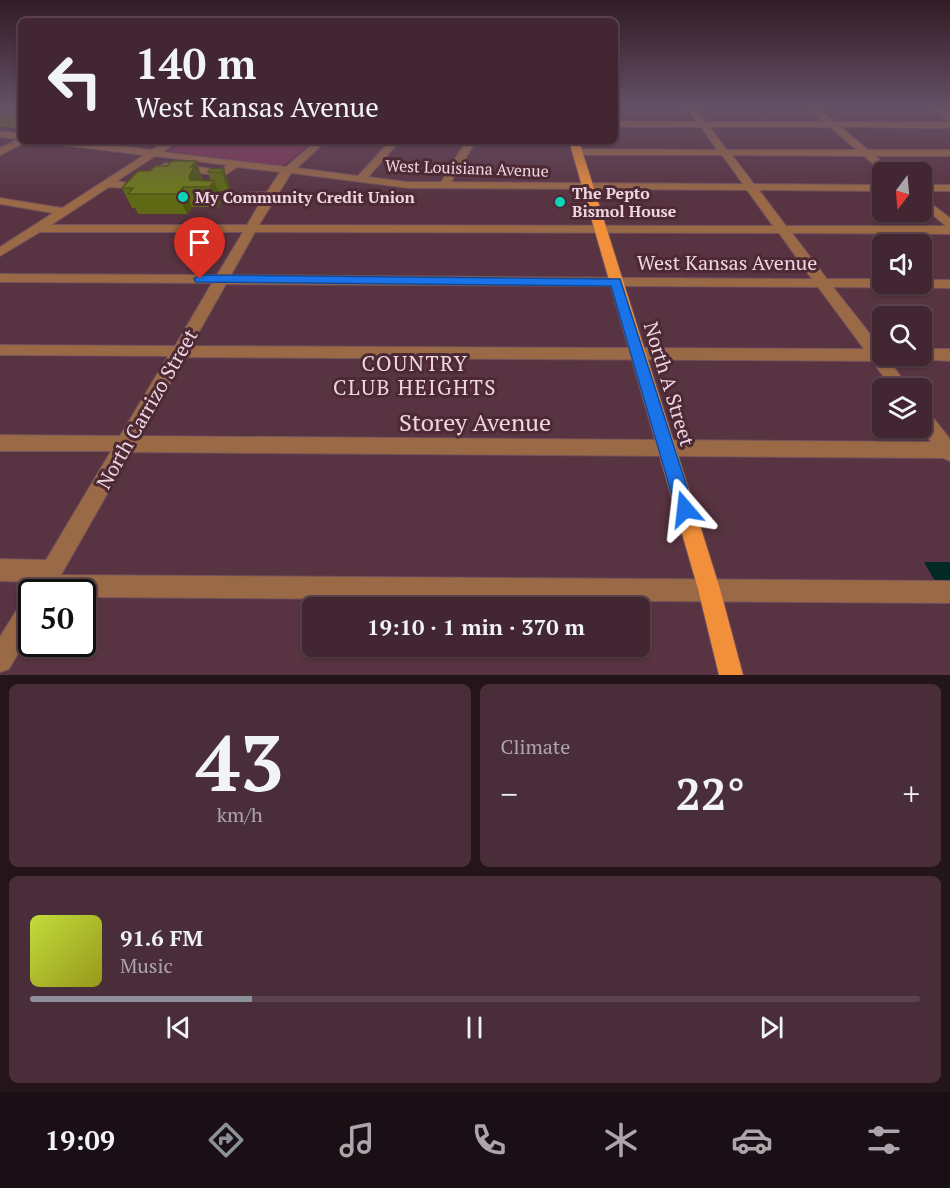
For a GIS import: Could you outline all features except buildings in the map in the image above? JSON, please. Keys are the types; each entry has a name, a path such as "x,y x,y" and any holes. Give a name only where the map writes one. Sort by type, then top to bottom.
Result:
{"main road":[{"name":"North A Street","path":"576,146 709,589 731,675"}],"street":[{"path":"712,136 872,346"},
{"path":"846,136 876,162"},
{"path":"1,147 18,142"},
{"name":"West Louisiana Avenue","path":"94,144 131,151 237,162 408,185 872,188"},
{"path":"131,151 142,144"},
{"path":"0,252 168,144"},
{"name":"North Carrizo Street","path":"48,579 282,176 318,144"},
{"path":"361,179 392,144"},
{"path":"444,185 469,144"},
{"path":"576,146 724,152 950,153"},
{"path":"237,162 210,185 204,197 271,195"},
{"path":"106,183 134,187 165,166 224,173"},
{"path":"932,188 950,188"},
{"path":"0,201 62,211"},
{"path":"932,208 950,224"},
{"path":"36,228 950,230"},
{"name":"West Kansas Avenue","path":"0,278 950,284"},
{"path":"0,350 872,355"},
{"path":"932,355 950,355"},
{"path":"932,429 949,451"},
{"name":"Storey Avenue","path":"0,443 949,451"},
{"path":"0,570 20,579"},
{"path":"96,589 709,589 950,592"},
{"name":"North Carrizo Street","path":"0,660 18,630"}],"shaded area":[{"path":"178,144 309,144 282,166 168,151"},
{"path":"924,562 950,562 950,581 935,581"}],"place":[{"name":"My Community Credit Union","path":"183,197"},
{"name":"The Pepto Bismol House","path":"560,202"}],"district":[{"name":"COUNTRY CLUB HEIGHTS","path":"415,376"}],"route":[{"path":"200,279 616,282 685,509"}]}
